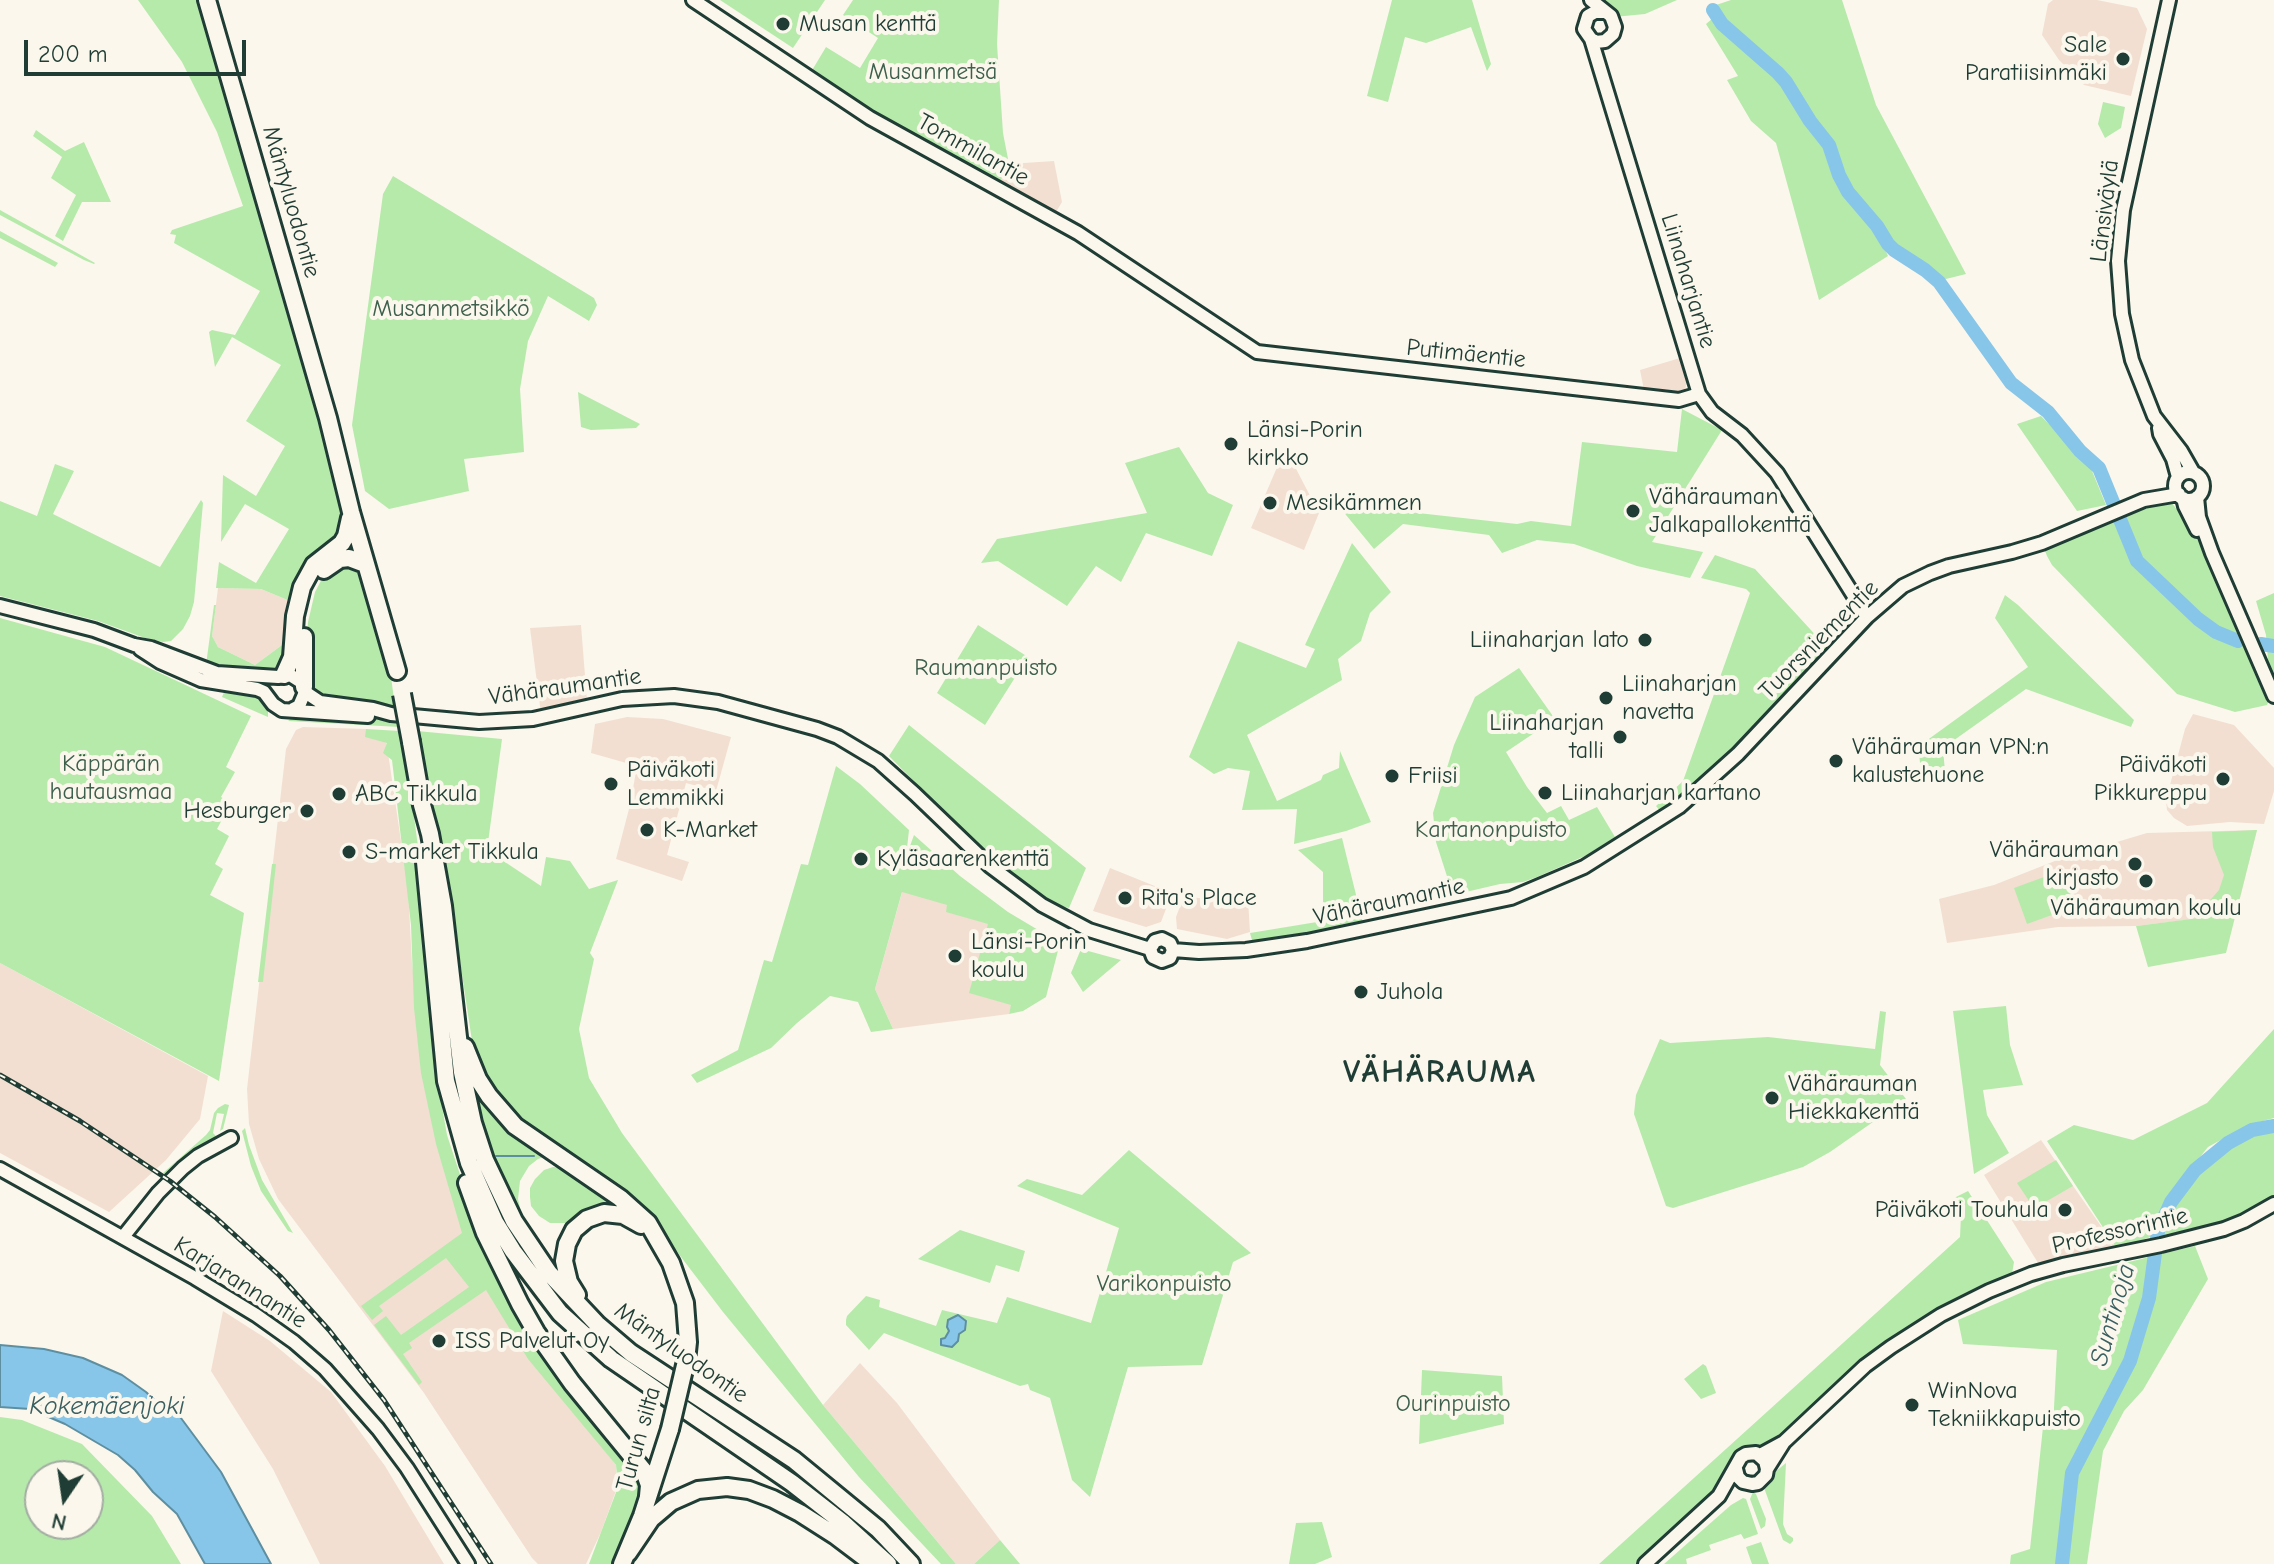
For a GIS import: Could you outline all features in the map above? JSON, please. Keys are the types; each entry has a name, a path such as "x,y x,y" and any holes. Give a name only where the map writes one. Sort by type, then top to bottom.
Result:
{"highway":[{"name":"Mäntyluodontie","path":"207,0 328,418 365,564 397,671"},
{"name":"Mäntyluodontie","path":"328,418 375,569 393,645 443,906 462,1072 473,1123 498,1191 549,1273 591,1318 631,1353 794,1460 878,1529 911,1564"},
{"path":"281,676 292,657 295,616 302,587 314,565 342,543 351,512"},
{"path":"304,690 304,632 314,585 329,566 340,559 349,558 365,564"},
{"name":"Mäntyluodontie","path":"422,805 422,834 446,1081 469,1163 486,1204 513,1251 560,1313 611,1359 792,1483 842,1522 888,1564"},
{"name":"Turun silta","path":"455,1015 478,1079 501,1111 515,1126 620,1198 648,1223 671,1263 685,1303 688,1333 686,1361 670,1429 625,1559"},
{"path":"446,1081 460,1164 499,1265 525,1314 556,1361 644,1471 649,1485 648,1496"},
{"path":"591,1318 569,1282 564,1261 574,1230 587,1219 614,1213 633,1219 655,1236"},
{"path":"625,1559 651,1519 663,1508 681,1496 711,1487 749,1490 800,1513 873,1564"}],"main road":[{"name":"Tommilantie","path":"693,0 870,118 1078,233 1232,336"},
{"path":"1585,0 1589,7 1584,29 1596,42 1605,41 1613,34 1614,19 1591,0"},
{"name":"Länsiväylä","path":"2169,0 2123,210 2118,261 2122,314 2132,360 2159,425 2181,451 2193,472"},
{"path":"1588,16 1604,12"},
{"name":"Liinaharjantie","path":"1591,39 1699,394 1712,412 1742,435 1777,473 1867,617"},
{"name":"Liinaharjantie","path":"1601,75 1605,41"},
{"name":"Putimäentie","path":"1232,336 1257,352 1301,358 1679,400 1699,394"},
{"name":"Länsiväylä","path":"2159,425 2182,490 2199,517 2274,696"},
{"path":"2182,490 2202,491 2203,482 2193,472"},
{"name":"Tuorsniementie","path":"1605,855 1679,807 1726,765 1867,617 1903,586 1930,573 1973,559 2042,543 2125,507 2182,490 2184,473 2193,472"},
{"path":"0,606 94,630 217,673 296,678 304,690 303,699 288,711 277,708 270,698 257,689 201,680 160,662 134,645"},
{"path":"270,698 270,686 281,676"},
{"name":"Vähäraumantie","path":"304,690 320,702 391,714 479,722 533,719 639,696 674,696 718,702 817,729 848,743 885,766 990,866 1042,905 1089,930 1150,949 1153,957 1162,961 1170,958 1173,950 1212,952 1269,947 1468,909 1511,898 1605,855"},
{"name":"Vähäraumantie","path":"293,709 372,716 391,714"},
{"path":"123,1237 158,1193 183,1168 231,1138"},
{"name":"Karjarannantie","path":"0,1169 256,1315 310,1354 378,1429 407,1468 468,1564"},
{"name":"Professorintie","path":"1767,1469 1784,1442 1865,1366 1941,1315 2031,1274 2224,1229 2274,1204"},
{"name":"Professorintie","path":"1760,1455 1784,1442"},
{"path":"1645,1564 1719,1496 1743,1482 1758,1483 1766,1475 1767,1469 1760,1455 1746,1454 1737,1462 1738,1477 1743,1482"},
{"path":"1719,1496 1736,1469"}],"shaded area":[{"path":"2053,0 2097,0 2137,8 2147,29 2131,96 2084,85 2059,60 2042,35 2048,4"},
{"path":"1054,161 1062,202 1056,212 1000,181 1009,164"},
{"path":"1680,358 1687,383 1684,392 1644,390 1640,370"},
{"path":"1281,458 1293,463 1319,513 1304,550 1251,528"},
{"path":"218,588 261,589 290,601 282,645 255,665 218,647 212,636"},
{"path":"581,625 587,701 541,714 530,628"},
{"name":"Päiväkoti Pikkureppu","path":"2193,714 2234,725 2274,768 2274,791 2264,824 2230,822 2187,826 2167,810 2166,800 2185,729"},
{"path":"627,717 663,719 731,737 716,791 686,783 667,855 689,862 682,881 616,859 637,766 591,753 595,724"},
{"path":"303,727 367,729 386,739 408,889 412,963 432,1114 542,1369 616,1465 617,1488 586,1564 538,1564 532,1558 424,1393 278,1199 259,1159 249,1124 247,1089 286,749 296,730"},
{"path":"2257,830 2236,914 2136,926 2058,927 1947,943 1939,899 1994,885 2060,859 2147,833"},
{"path":"1110,868 1172,893 1161,922 1146,927 1093,911"},
{"name":"Länsi-Porin koulu","path":"908,871 1032,935 1009,1014 893,1029 875,989"},
{"path":"1184,896 1248,900 1250,932 1227,939 1177,929 1176,917"},
{"path":"0,963 208,1076 200,1119 166,1160 109,1212 0,1153"},
{"path":"2041,1140 2117,1249 2043,1271 1984,1175"},
{"path":"223,1311 270,1341 331,1392 385,1466 444,1564 320,1564 273,1469 211,1371"},
{"path":"860,1363 897,1403 1000,1540 974,1564 956,1564 823,1405"}],"green space":[{"path":"138,0 200,0 344,512 339,538 313,560 283,668 276,672 241,672 206,665 214,605 212,636 218,647 255,665 282,645 290,601 261,589 216,588 219,562 256,583 289,529 245,504 221,542 223,475 256,496 285,446 246,421 281,365 232,337 215,367 209,332 235,335 260,291 174,243 176,235 170,234 172,230 243,206 217,132 182,62"},
{"name":"Musan kenttä","path":"720,0 825,0 793,48"},
{"name":"Musanmetsä","path":"853,0 999,0 997,44 1003,133 1009,164 999,184 872,112 811,72 826,47 860,68 878,38 843,15"},
{"path":"1392,0 1472,0 1491,64 1487,71 1471,27 1426,43 1405,37 1388,102 1367,96"},
{"path":"1595,0 1677,0 1645,14 1614,17"},
{"path":"1731,0 1842,0 1876,105 1966,274 1942,280 1929,268 1897,249 1849,188 1833,146 1785,77 1719,13 1716,5"},
{"path":"1713,18 1784,84 1826,148 1846,196 1876,229 1888,256 1819,300 1776,143 1751,121 1727,80 1738,76 1706,24"},
{"path":"2103,102 2125,107 2121,128 2105,138 2098,124"},
{"path":"36,130 65,151 84,142 111,202 82,202 63,241 55,236 76,195 51,178 62,157 33,136"},
{"name":"Musanmetsikkö","path":"393,176 594,298 597,305 589,321 548,296 528,341 520,389 524,452 464,459 469,491 389,509 365,491 352,425 383,194"},
{"path":"0,210 95,263 0,215"},
{"path":"0,231 58,263 55,267 0,238"},
{"path":"578,392 640,424 636,428 591,430 581,427"},
{"path":"1682,409 1722,430 1652,542 1703,552 1690,578 1637,566 1574,544 1537,540 1502,553 1489,535 1403,524 1374,549 1337,504 1517,524 1531,521 1571,526 1582,442 1677,452"},
{"path":"2041,416 2090,466 2106,505 2077,511 2017,424"},
{"path":"1179,447 1208,493 1233,505 1212,556 1146,533 1121,582 1096,566 1067,606 998,561 981,563 997,539 1147,513 1125,463"},
{"path":"55,464 74,471 53,514 160,567 201,500 203,503 194,602 183,629 171,641 145,638 98,621 0,596 0,501 37,516"},
{"path":"2155,502 2171,502 2191,527 2270,698 2267,705 2235,712 2177,694 2052,565 2047,556 2042,543"},
{"path":"1352,543 1391,592 1370,613 1361,641 1338,659 1342,680 1247,735 1277,801 1339,768 1340,751 1371,822 1294,844 1297,809 1242,810 1250,771 1228,768 1214,774 1189,757 1238,641 1306,668 1315,649 1305,645"},
{"path":"1715,555 1755,569 1821,641 1836,652 1665,817 1656,806 1683,781 1750,593 1746,589 1701,578"},
{"path":"340,564 360,569 390,669 395,707 325,699 314,694 311,688 306,652 308,622 315,592 323,577"},
{"path":"2274,593 2274,676 2256,601"},
{"path":"2005,595 2134,720 2131,727 2026,689 1943,748 1945,772 1921,772 1918,744 2028,667 1995,618"},
{"name":"Käppärän hautausmaa","path":"0,618 105,647 251,716 226,767 235,772 221,797 231,803 217,829 229,836 215,864 223,869 210,895 244,913 219,1081 0,963"},
{"name":"Raumanpuisto","path":"978,625 1028,657 985,725 937,693"},
{"name":"Kartanonpuisto","path":"1519,668 1555,719 1506,752 1547,813 1561,806 1569,820 1597,807 1615,837 1587,855 1537,877 1453,895 1436,842 1433,813 1454,745 1475,697"},
{"path":"225,690 260,695 268,705 268,717 222,697"},
{"path":"300,716 398,720 400,727 288,721"},
{"path":"909,725 1086,868 1069,908 1052,903 1002,867 889,756"},
{"path":"366,729 400,731 404,742 419,854 438,1084 447,1135 477,1226 484,1243 639,1474 644,1486 613,1564 589,1564 618,1487 616,1465 528,1359 486,1290 409,1343 412,1348 403,1354 422,1382 419,1385 374,1325 386,1316 401,1335 469,1287 446,1258 379,1306 383,1311 372,1320 361,1306 462,1233 436,1144 421,1073 414,1008 411,925 392,760 383,753 387,743 365,737"},
{"path":"417,731 502,739 487,850 541,886 546,857 570,861 589,889 618,880 590,953 594,959 579,1029 589,1078 622,1133 823,1405 956,1564 941,1564 859,1477 723,1312 665,1236 630,1199 520,1121 491,1084 472,1041 445,861"},
{"path":"836,766 909,830 906,857 914,835 960,876 1008,912 1060,943 1046,997 1023,1011 1009,1014 1011,1005 969,993 988,924 946,912 947,905 902,892 875,989 893,1029 871,1032 858,1002 830,996 771,1048 697,1083 691,1075 738,1050 764,960 772,962 801,864 808,865"},
{"path":"2257,830 2226,953 2148,967 2136,926 2207,917 2205,906 2219,890 2224,875 2213,847 2212,832"},
{"path":"1342,838 1363,923 1253,944 1250,933 1323,921 1323,872 1298,850"},
{"path":"272,864 276,864 263,982 258,982"},
{"path":"2063,870 2077,906 2027,924 2014,888"},
{"path":"1081,949 1121,960 1083,992 1071,973"},
{"path":"2006,1006 2010,1045 2023,1085 1983,1090 1987,1115 2009,1153 1974,1174 1953,1011"},
{"path":"1880,1011 1886,1012 1880,1065 1906,1099 1803,1167 1673,1208 1666,1206 1634,1114 1636,1095 1660,1039 1670,1043 1768,1037 1875,1049"},
{"path":"2274,1029 2274,1118 2248,1125 2208,1147 2170,1195 2153,1236 2117,1249 2047,1141 2074,1125 2133,1140 2207,1103"},
{"path":"465,1059 550,1155 529,1166 520,1181 518,1199 521,1212 516,1211 501,1183 480,1129"},
{"path":"225,1104 229,1105 223,1129 220,1131 224,1114 217,1113 213,1133 216,1136 168,1176 163,1173 206,1135 214,1113"},
{"path":"2274,1126 2274,1204 2268,1209 2161,1245 2158,1231 2195,1170 2228,1143 2252,1130"},
{"path":"245,1128 262,1180 293,1233 288,1231 261,1191 242,1131"},
{"name":"Varikonpuisto","path":"1129,1150 1251,1253 1233,1262 1202,1365 1128,1367 1090,1497 1072,1480 1050,1398 1030,1390 1028,1384 1020,1386 884,1333 869,1350 846,1325 847,1316 866,1296 880,1300 879,1307 936,1326 942,1310 997,1323 1007,1297 1091,1323 1119,1228 1017,1186 1027,1179 1082,1195","holes":["947,1321 964,1330 953,1347 941,1339 949,1331"]},
{"path":"2056,1160 2073,1186 2040,1205 2038,1214 2017,1183"},
{"path":"566,1168 633,1212 599,1211 569,1223 550,1223 531,1206 530,1188 544,1170"},
{"path":"1968,1191 2014,1262 2012,1274 1873,1360 1767,1450 1738,1448 1715,1500 1643,1564 1599,1564 1960,1237 1961,1215 1952,1199"},
{"path":"960,1230 1025,1251 1019,1272 996,1265 990,1283 918,1259"},
{"path":"2195,1246 2208,1279 2143,1390 2124,1411 2103,1451 2087,1564 2010,1564 2011,1555 2030,1549 2043,1427 2053,1427 2057,1350 1963,1344 1958,1320 2046,1282"},
{"path":"1703,1364 1716,1393 1701,1399 1684,1379"},
{"name":"Ourinpuisto","path":"1422,1370 1502,1376 1504,1424 1419,1444"},
{"path":"0,1417 22,1420 82,1444 98,1460 24,1460 24,1540 104,1540 104,1467 152,1516 181,1564 0,1564"},
{"path":"1786,1463 1783,1524 1787,1534 1793,1538 1790,1544 1783,1540 1763,1485"},
{"path":"1753,1492 1766,1519 1761,1529 1750,1499"},
{"path":"1743,1498 1758,1534 1744,1539 1741,1534 1709,1545 1711,1550 1686,1559 1687,1564 1664,1564 1731,1505"},
{"path":"1322,1522 1332,1557 1315,1564 1289,1564 1296,1523"},
{"path":"1000,1540 1020,1564 974,1564"},
{"path":"1761,1542 1769,1564 1752,1564 1746,1547"}],"water":[{"path":"958,1315 966,1321 965,1330 952,1347 941,1345 941,1339 949,1331 948,1320"},
{"name":"Kokemäenjoki","path":"0,1345 44,1349 83,1358 122,1375 161,1406 175,1410 221,1472 271,1564 205,1564 177,1514 118,1455 65,1424 30,1409 0,1407"}],"waterway":[{"path":"1713,10 1722,24 1786,82 1829,145 1848,192 1888,244 1939,282 2011,383 2048,412 2080,451 2099,468 2137,561 2198,619 2216,632 2238,641"},
{"path":"2261,644 2274,646"},
{"name":"Suntinoja","path":"2062,1564 2072,1473 2130,1361 2149,1298 2158,1231 2171,1202 2195,1170 2228,1143 2252,1130 2274,1126"},
{"path":"496,1156 534,1156"}],"railway":[{"path":"0,1075 80,1121 170,1181 280,1276 329,1330 384,1400 491,1564"}],"place":[{"name":"Musan kenttä","path":"783,24"},
{"name":"Sale Paratiisinmäki","path":"2123,59"},
{"name":"Länsi-Porin kirkko","path":"1231,444"},
{"name":"Mesikämmen","path":"1270,503"},
{"name":"Vähärauman Jalkapallokenttä","path":"1633,511"},
{"name":"Liinaharjan lato","path":"1645,640"},
{"name":"Liinaharjan navetta","path":"1606,698"},
{"name":"Liinaharjan talli","path":"1620,737"},
{"name":"Vähärauman VPN:n kalustehuone","path":"1836,761"},
{"name":"Friisi","path":"1392,776"},
{"name":"Päiväkoti Pikkureppu","path":"2223,779"},
{"name":"Päiväkoti Lemmikki","path":"611,784"},
{"name":"Liinaharjan kartano","path":"1545,793"},
{"name":"ABC Tikkula","path":"339,794"},
{"name":"Hesburger","path":"307,811"},
{"name":"K-Market","path":"647,830"},
{"name":"S-market Tikkula","path":"349,852"},
{"name":"Kyläsaarenkenttä","path":"861,859"},
{"name":"Vähärauman kirjasto","path":"2135,864"},
{"name":"Vähärauman koulu","path":"2146,881"},
{"name":"Rita's Place","path":"1125,898"},
{"name":"Länsi-Porin koulu","path":"955,956"},
{"name":"Juhola","path":"1361,992"},
{"name":"Vähärauman Hiekkakenttä","path":"1772,1098"},
{"name":"Päiväkoti Touhula","path":"2065,1210"},
{"name":"ISS Palvelut Oy","path":"439,1341"},
{"name":"WinNova Tekniikkapuisto","path":"1912,1405"}],"district":[{"name":"VÄHÄRAUMA","path":"1440,1073"}]}
